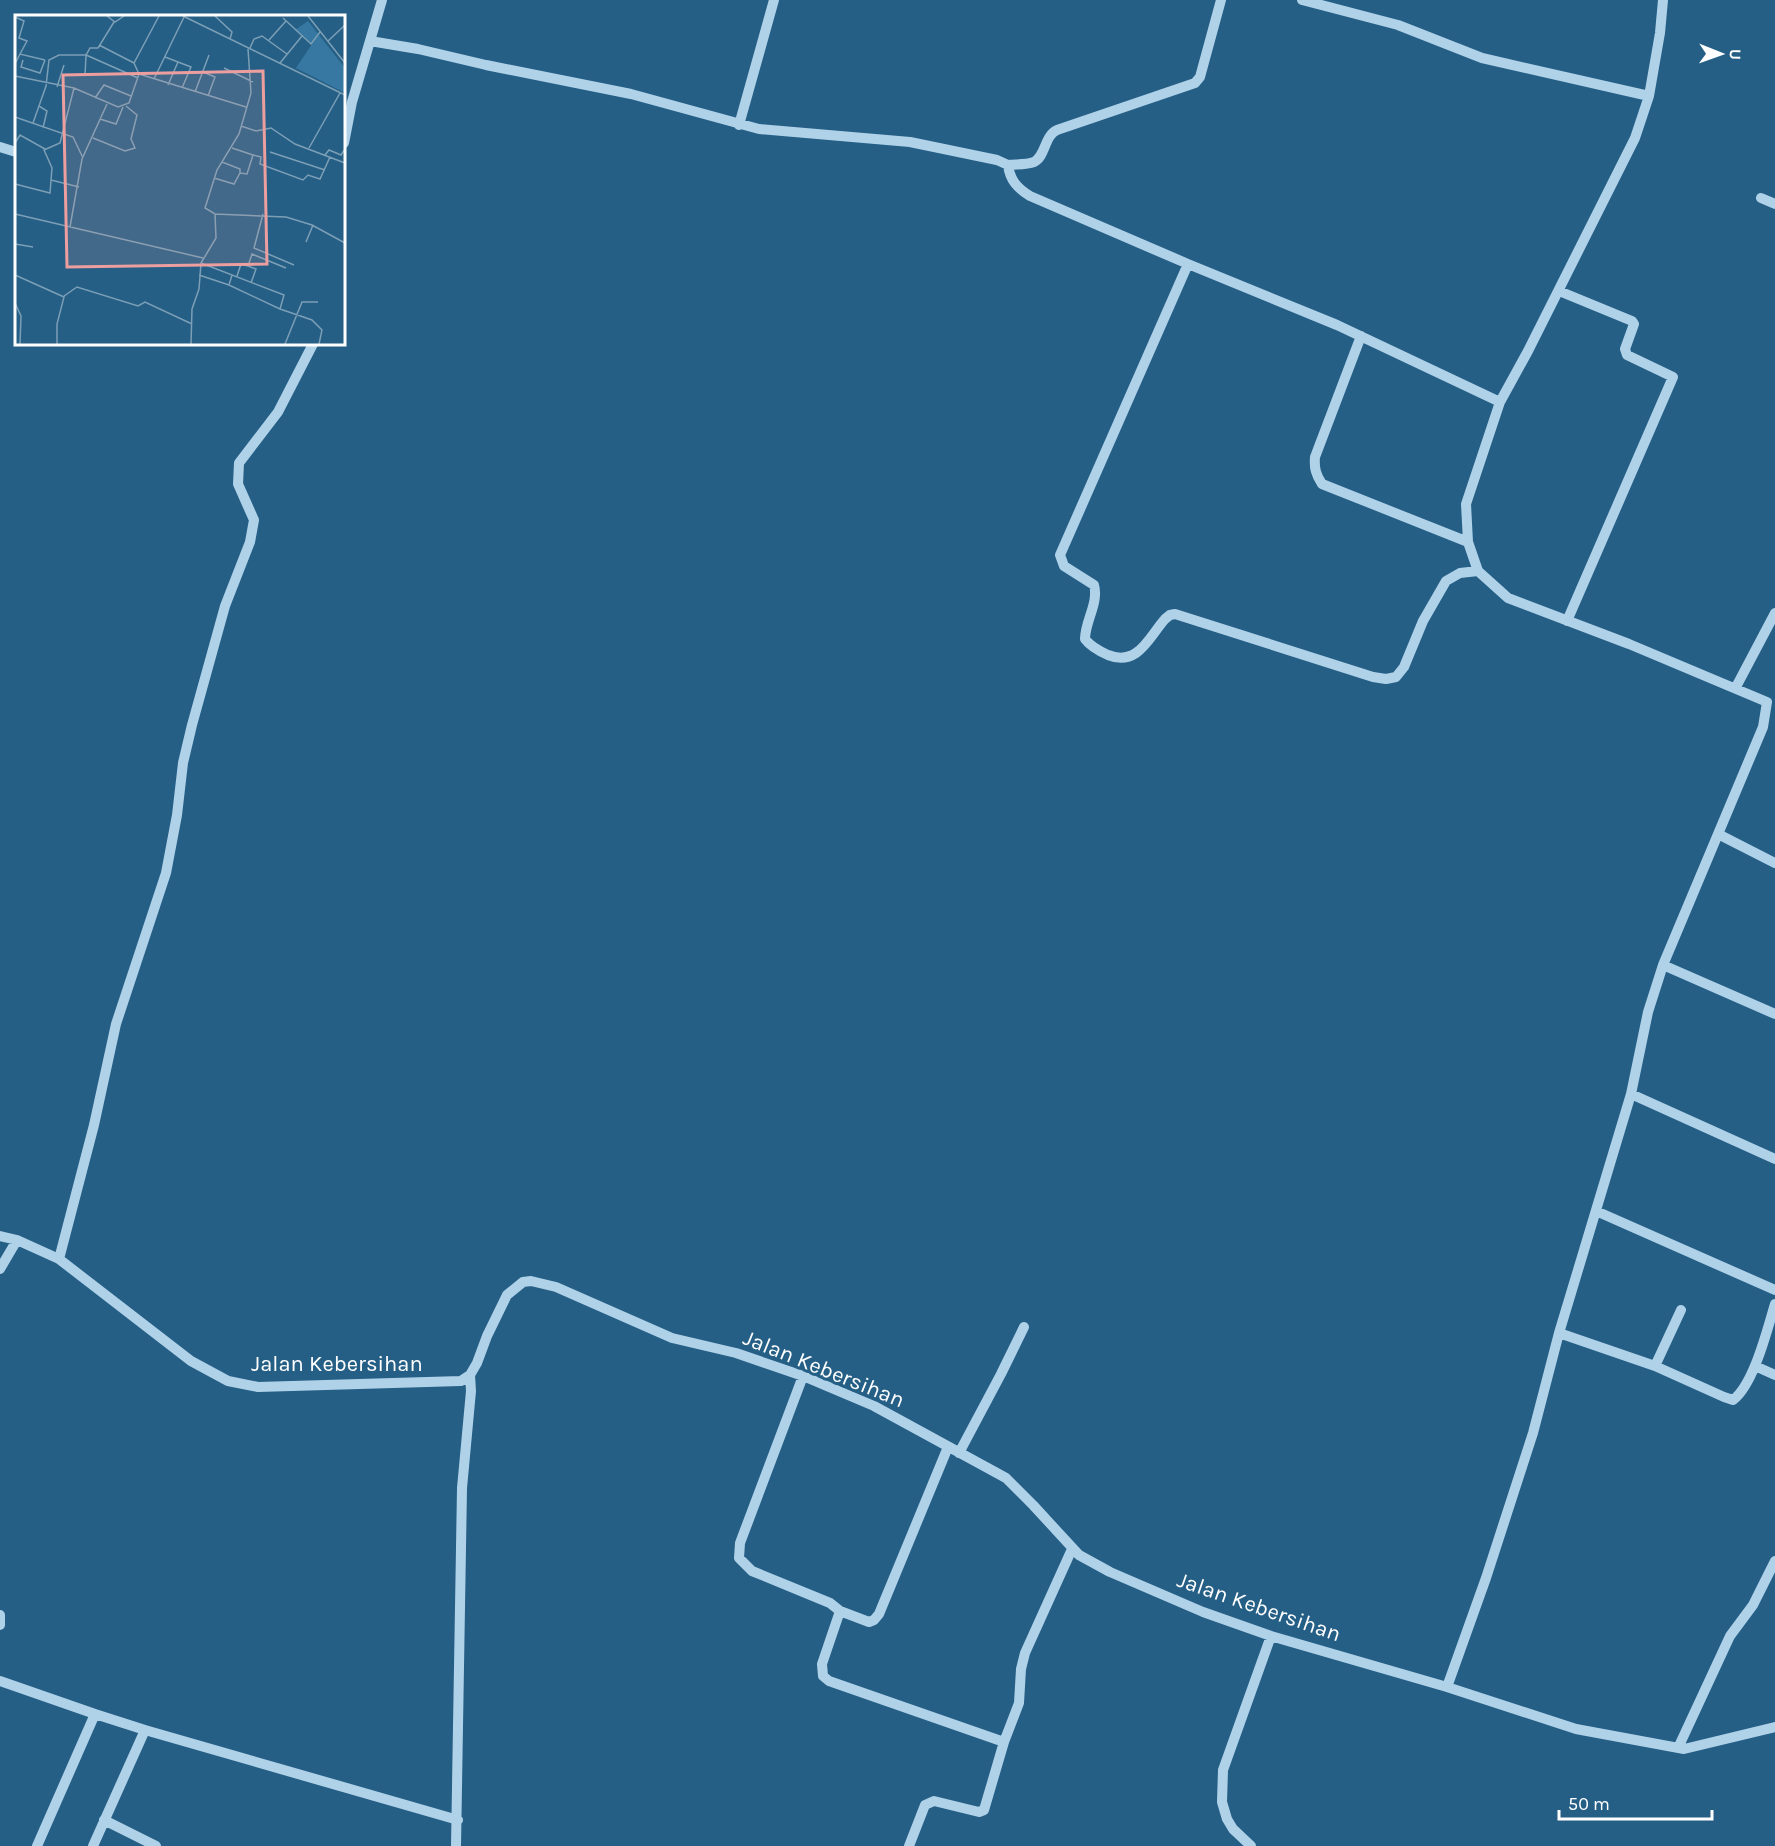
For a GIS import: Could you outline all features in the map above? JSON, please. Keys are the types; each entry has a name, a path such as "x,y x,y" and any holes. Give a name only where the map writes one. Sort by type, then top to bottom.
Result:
{"street":[{"path":"345,138 352,102 382,0"},
{"path":"739,124 774,0"},
{"path":"370,41 631,94 739,124 780,132 910,142 960,151 1008,165 1031,163 1038,160 1051,132 1195,83 1200,77 1221,0"},
{"path":"1302,0 1398,25 1482,58 1648,96"},
{"path":"1447,1687 1486,1578 1529,1444 1559,1333 1631,1094 1648,1012 1663,966 1763,727 1771,700 1508,597 1478,571 1468,542 1466,504 1500,402 1559,291 1635,138 1648,96 1660,33 1663,0"},
{"path":"0,147 15,152"},
{"path":"1008,165 1013,182 1030,196 1361,336 1500,402"},
{"path":"1761,198 1775,204"},
{"path":"1188,264 1060,555 1064,566 1094,585 1094,599 1085,632 1085,639 1091,646 1116,658 1132,656 1141,651 1170,615 1175,614 1363,674 1386,679 1396,677 1404,667 1423,621 1446,581 1460,573 1478,571"},
{"path":"1559,291 1632,321 1634,326 1625,349 1627,354 1673,377 1567,621"},
{"path":"1361,336 1315,458 1314,466 1317,476 1322,483 1468,542"},
{"path":"59,1259 94,1125 116,1024 166,873 177,815 183,763 195,714 225,606 250,542 254,520 238,484 239,463 278,412 312,345"},
{"path":"1736,687 1775,613"},
{"path":"1718,834 1775,863"},
{"path":"1663,966 1775,1014"},
{"path":"1631,1094 1775,1159"},
{"path":"1596,1211 1775,1290"},
{"name":"Jalan Kebersihan","path":"0,1236 17,1240 59,1259 191,1361 228,1381 258,1387 461,1381 470,1375 507,1295 523,1282 531,1281 556,1287 672,1338 736,1353 802,1376 874,1406 1006,1478 1079,1555 1110,1572 1203,1612 1271,1636 1447,1687 1576,1728 1678,1749 1692,1748 1775,1727"},
{"path":"0,1269 17,1240"},
{"path":"1559,1333 1655,1366 1733,1400 1739,1395 1755,1366 1775,1304"},
{"path":"1655,1366 1681,1310"},
{"path":"958,1453 1024,1327"},
{"path":"1755,1366 1775,1375"},
{"path":"456,1846 462,1488 471,1391 470,1375"},
{"path":"802,1376 740,1543 739,1558 752,1571 830,1603 840,1611 869,1622 874,1620 948,1447"},
{"path":"909,1846 922,1812 928,1803 934,1801 979,1812 984,1810 1004,1742 1019,1703 1021,1669 1025,1653 1072,1549"},
{"path":"1678,1749 1730,1636 1753,1605 1775,1561"},
{"path":"840,1611 822,1664 823,1676 829,1682 1004,1742"},
{"path":"0,1615 0,1625"},
{"path":"1251,1846 1233,1829 1224,1811 1223,1770 1271,1636"},
{"path":"0,1681 145,1730 458,1820"},
{"path":"37,1846 95,1714"},
{"path":"93,1846 145,1730"},
{"path":"104,1820 156,1846"}]}
